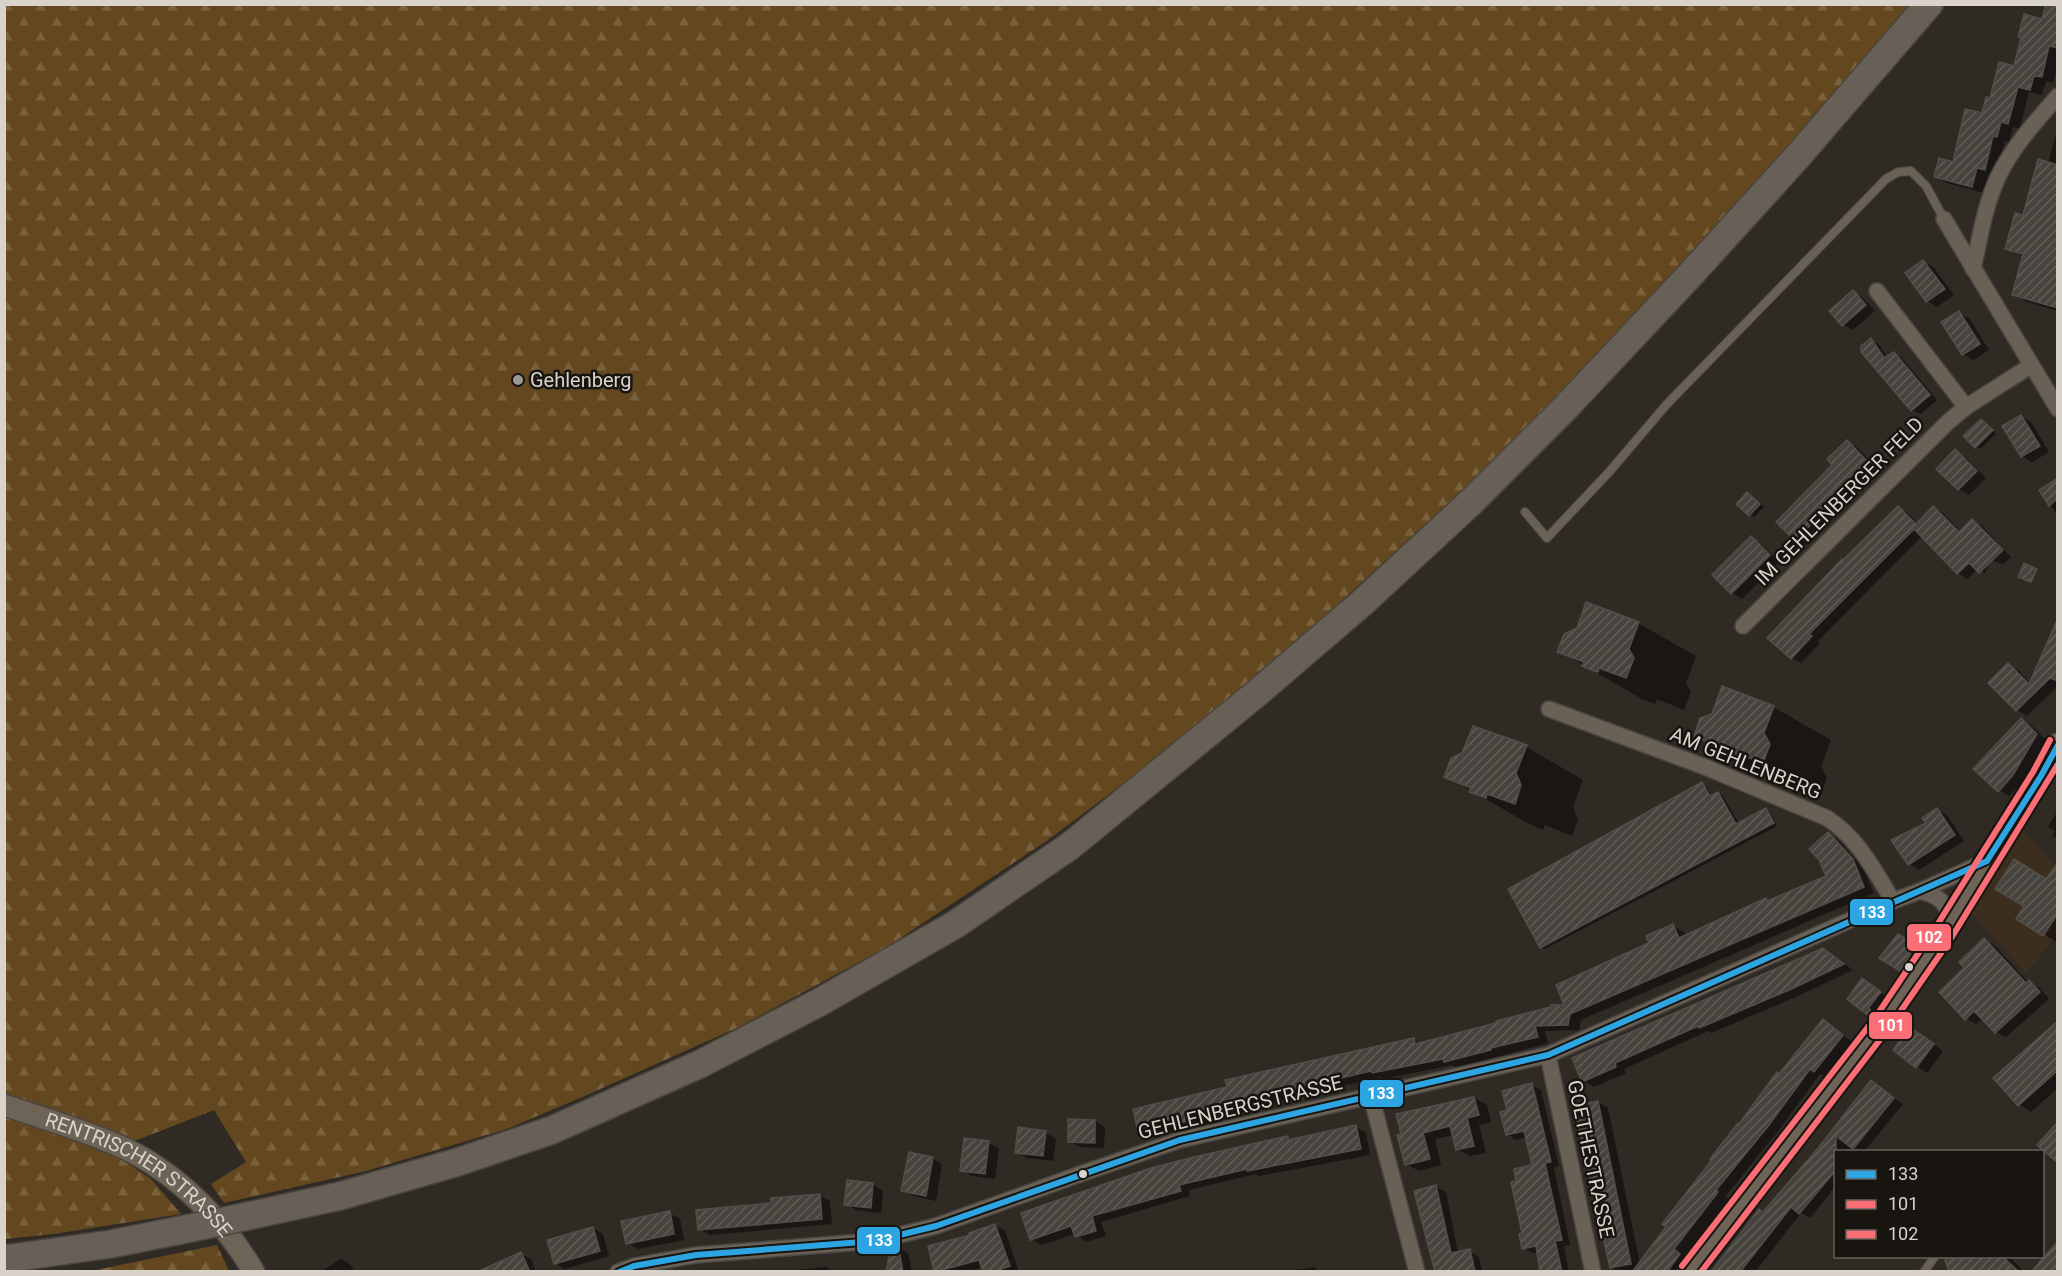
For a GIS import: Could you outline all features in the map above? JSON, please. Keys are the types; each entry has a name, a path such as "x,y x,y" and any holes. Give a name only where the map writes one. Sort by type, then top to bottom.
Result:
{"highway":[{"path":"4,1259 111,1244 340,1196 458,1162 552,1130 690,1069 820,1002 956,924 1070,846 1275,678 1363,602 1470,502 1566,406 1691,274 1798,156 1929,4"}],"street":[{"path":"1973,269 1984,219 2000,174 2028,130 2058,96"},
{"path":"1944,219 2030,366 2058,409"},
{"path":"1877,291 1966,407"},
{"name":"IM GEHLENBERGER FELD","path":"1743,626 1948,422 1966,407 2030,366"},
{"name":"AM GEHLENBERG","path":"1549,709 1704,767 1827,818 1855,841 1893,901"},
{"path":"1689,1272 1882,1023 1950,921 2041,776 2058,744"},
{"name":"GEHLENBERGSTRASSE","path":"618,1272 634,1266 696,1255 875,1240 926,1229 1180,1140 1548,1054 1987,861"},
{"path":"1920,891 1941,899 1948,909 1950,921"},
{"name":"GOETHESTRASSE","path":"1548,1054 1593,1272"},
{"path":"1371,1096 1416,1272"},
{"name":"RENTRISCHER STRASSE","path":"4,1105 126,1149 154,1165 199,1201 238,1245 254,1272"}],"lane":[{"path":"1525,512 1546,538 1610,471 1667,404 1886,179 1898,172 1911,171 1926,186 1944,219"},
{"path":"1924,1272 1934,1258"}],"shaded area":[{"path":"2020,825 2057,869 2057,935 2026,973 1967,909"}],"green space":[{"path":"5,5 1909,5 1715,230 1495,461 1263,672 1148,765 1048,840 887,947 739,1027 580,1098 507,1129 366,1171 224,1203 211,1184 246,1162 214,1110 109,1151 151,1179 181,1214 54,1234 5,1239"},
{"path":"217,1245 229,1271 91,1271"}],"building":[{"path":"2046,4 2058,4 2058,48 2049,46 2042,77 2034,76 2030,90 2018,87 2008,124 2001,122 1997,137 1993,136 1985,170 1977,168 1972,187 1934,177 1939,158 1953,162 1965,109 1982,113 1986,97 1990,98 1999,62 2014,66 2024,14 2042,19"},
{"path":"2038,159 2058,165 2058,308 2012,295 2023,254 2005,249 2015,213 2023,215"},
{"path":"1923,260 1945,289 1926,302 1905,273"},
{"path":"1853,290 1866,305 1842,326 1829,311"},
{"path":"1959,311 1980,344 1962,355 1941,322"},
{"path":"1871,338 1884,358 1894,352 1930,395 1911,411 1861,352 1861,346"},
{"path":"2021,415 2040,446 2021,457 2002,426"},
{"path":"1981,419 1993,430 1975,448 1963,436"},
{"path":"1847,440 1867,461 1830,496 1835,500 1795,541 1776,522 1832,465 1827,459"},
{"path":"1955,449 1977,471 1958,490 1936,469"},
{"path":"2058,478 2058,498 2049,506 2039,490"},
{"path":"1747,492 1760,504 1749,516 1736,504"},
{"path":"1898,506 1916,524 1933,506 1959,532 1972,519 2003,550 1979,573 1969,563 1957,574 1914,529 1809,634 1812,636 1791,659 1767,638 1842,559"},
{"path":"1751,536 1770,555 1731,594 1712,575"},
{"path":"2024,563 2037,569 2031,582 2018,577"},
{"path":"1586,602 1639,622 1629,649 1634,658 1626,678 1599,668 1598,672 1591,670 1582,666 1584,662 1557,652 1564,634 1577,628"},
{"path":"2058,618 2058,681 2050,678 2016,711 1988,683 2008,663 2029,684"},
{"path":"1722,686 1774,706 1764,733 1770,744 1763,763 1736,753 1734,758 1719,752 1720,747 1694,737 1700,718 1712,714"},
{"path":"2021,718 2037,734 2013,775 1998,792 1973,769"},
{"path":"1473,726 1527,745 1516,773 1521,785 1515,804 1487,794 1486,798 1469,792 1471,788 1444,777 1451,758 1462,753"},
{"path":"1702,782 1710,796 1718,792 1736,824 1766,808 1774,823 1540,948 1508,889"},
{"path":"1937,808 1955,835 1908,865 1891,840 1926,823 1922,818"},
{"path":"1828,832 1853,859 1864,887 1570,1014 1568,1025 1535,1026 1538,1037 1491,1048 1491,1050 1444,1062 1443,1059 1372,1073 1371,1071 1209,1109 1211,1116 1138,1132 1133,1109 1227,1087 1225,1080 1414,1038 1415,1044 1496,1023 1496,1021 1551,1007 1551,1005 1564,1005 1556,985 1649,943 1646,936 1673,924 1679,938 1766,898 1767,901 1826,876 1819,860 1809,849"},
{"path":"2014,859 2046,879 2058,862 2058,913 2043,936 2016,919 2024,906 1995,889"},
{"path":"1898,934 1916,945 1900,971 1879,958"},
{"path":"1984,938 2026,983 2029,980 2040,992 1995,1033 1974,1011 1965,1020 1939,992 1964,968 1959,962"},
{"path":"1823,948 1844,964 1787,991 1699,1028 1698,1026 1615,1063 1616,1067 1582,1082 1572,1058"},
{"path":"1862,978 1881,992 1869,1007 1872,1015 1870,1017 1847,999"},
{"path":"1823,1019 1843,1035 1814,1072 1810,1069 1769,1125 1716,1190 1718,1192 1674,1249 1680,1254 1667,1272 1632,1272 1666,1227 1662,1224 1711,1161 1710,1159 1777,1072 1779,1074"},
{"path":"2058,1021 2058,1070 2018,1106 1993,1078"},
{"path":"1910,1027 1934,1044 1916,1068 1893,1050"},
{"path":"1871,1080 1894,1098 1853,1149 1836,1136 1834,1172 1799,1214 1791,1207 1740,1272 1711,1272 1759,1209 1763,1212 1819,1147"},
{"path":"1532,1083 1551,1162 1545,1163 1562,1240 1555,1241 1562,1272 1540,1272 1536,1246 1522,1249 1519,1234 1522,1233 1511,1182 1516,1181 1514,1169 1532,1165 1524,1131 1506,1135 1500,1112 1507,1110 1502,1091"},
{"path":"1474,1097 1479,1115 1467,1118 1474,1146 1456,1150 1450,1126 1423,1133 1430,1159 1405,1165 1397,1135 1401,1134 1396,1114"},
{"path":"1598,1101 1631,1264 1610,1268 1574,1106"},
{"path":"1068,1119 1095,1120 1095,1143 1068,1142"},
{"path":"2058,1122 2058,1163 2037,1145"},
{"path":"1356,1125 1361,1149 1247,1171 1247,1169 1179,1185 1181,1191 1092,1216 1096,1231 1075,1237 1071,1226 1030,1240 1021,1213 1151,1168 1288,1136 1288,1140"},
{"path":"1018,1127 1046,1131 1043,1156 1015,1153"},
{"path":"964,1138 989,1141 985,1174 960,1171"},
{"path":"909,1152 933,1157 926,1196 901,1191"},
{"path":"847,1180 873,1183 871,1208 844,1205"},
{"path":"1436,1185 1451,1253 1470,1249 1475,1272 1435,1272 1414,1191"},
{"path":"820,1194 822,1219 698,1230 696,1210 771,1203 771,1198"},
{"path":"670,1211 674,1234 626,1244 621,1221"},
{"path":"995,1224 1010,1266 993,1272 983,1272 979,1260 934,1272 928,1246 970,1235 969,1233"},
{"path":"593,1227 600,1251 554,1264 547,1240"},
{"path":"2058,1241 2058,1272 2031,1272"},
{"path":"898,1245 903,1272 886,1272 891,1247"},
{"path":"521,1252 530,1272 477,1272"},
{"path":"1944,1258 2004,1258 2019,1272 1949,1272"}],"transit line":[{"name":"102","path":"1682,1266 1875,1018 1934,930 2033,772 2050,740"},
{"name":"133","path":"619,1272 634,1266 696,1255 875,1241 936,1226 1180,1140 1548,1055 1987,861 2058,745"},
{"name":"101","path":"1701,1272 1889,1028 1950,940 2058,764"}],"place":[{"name":"Gehlenberg","path":"518,380"}]}
